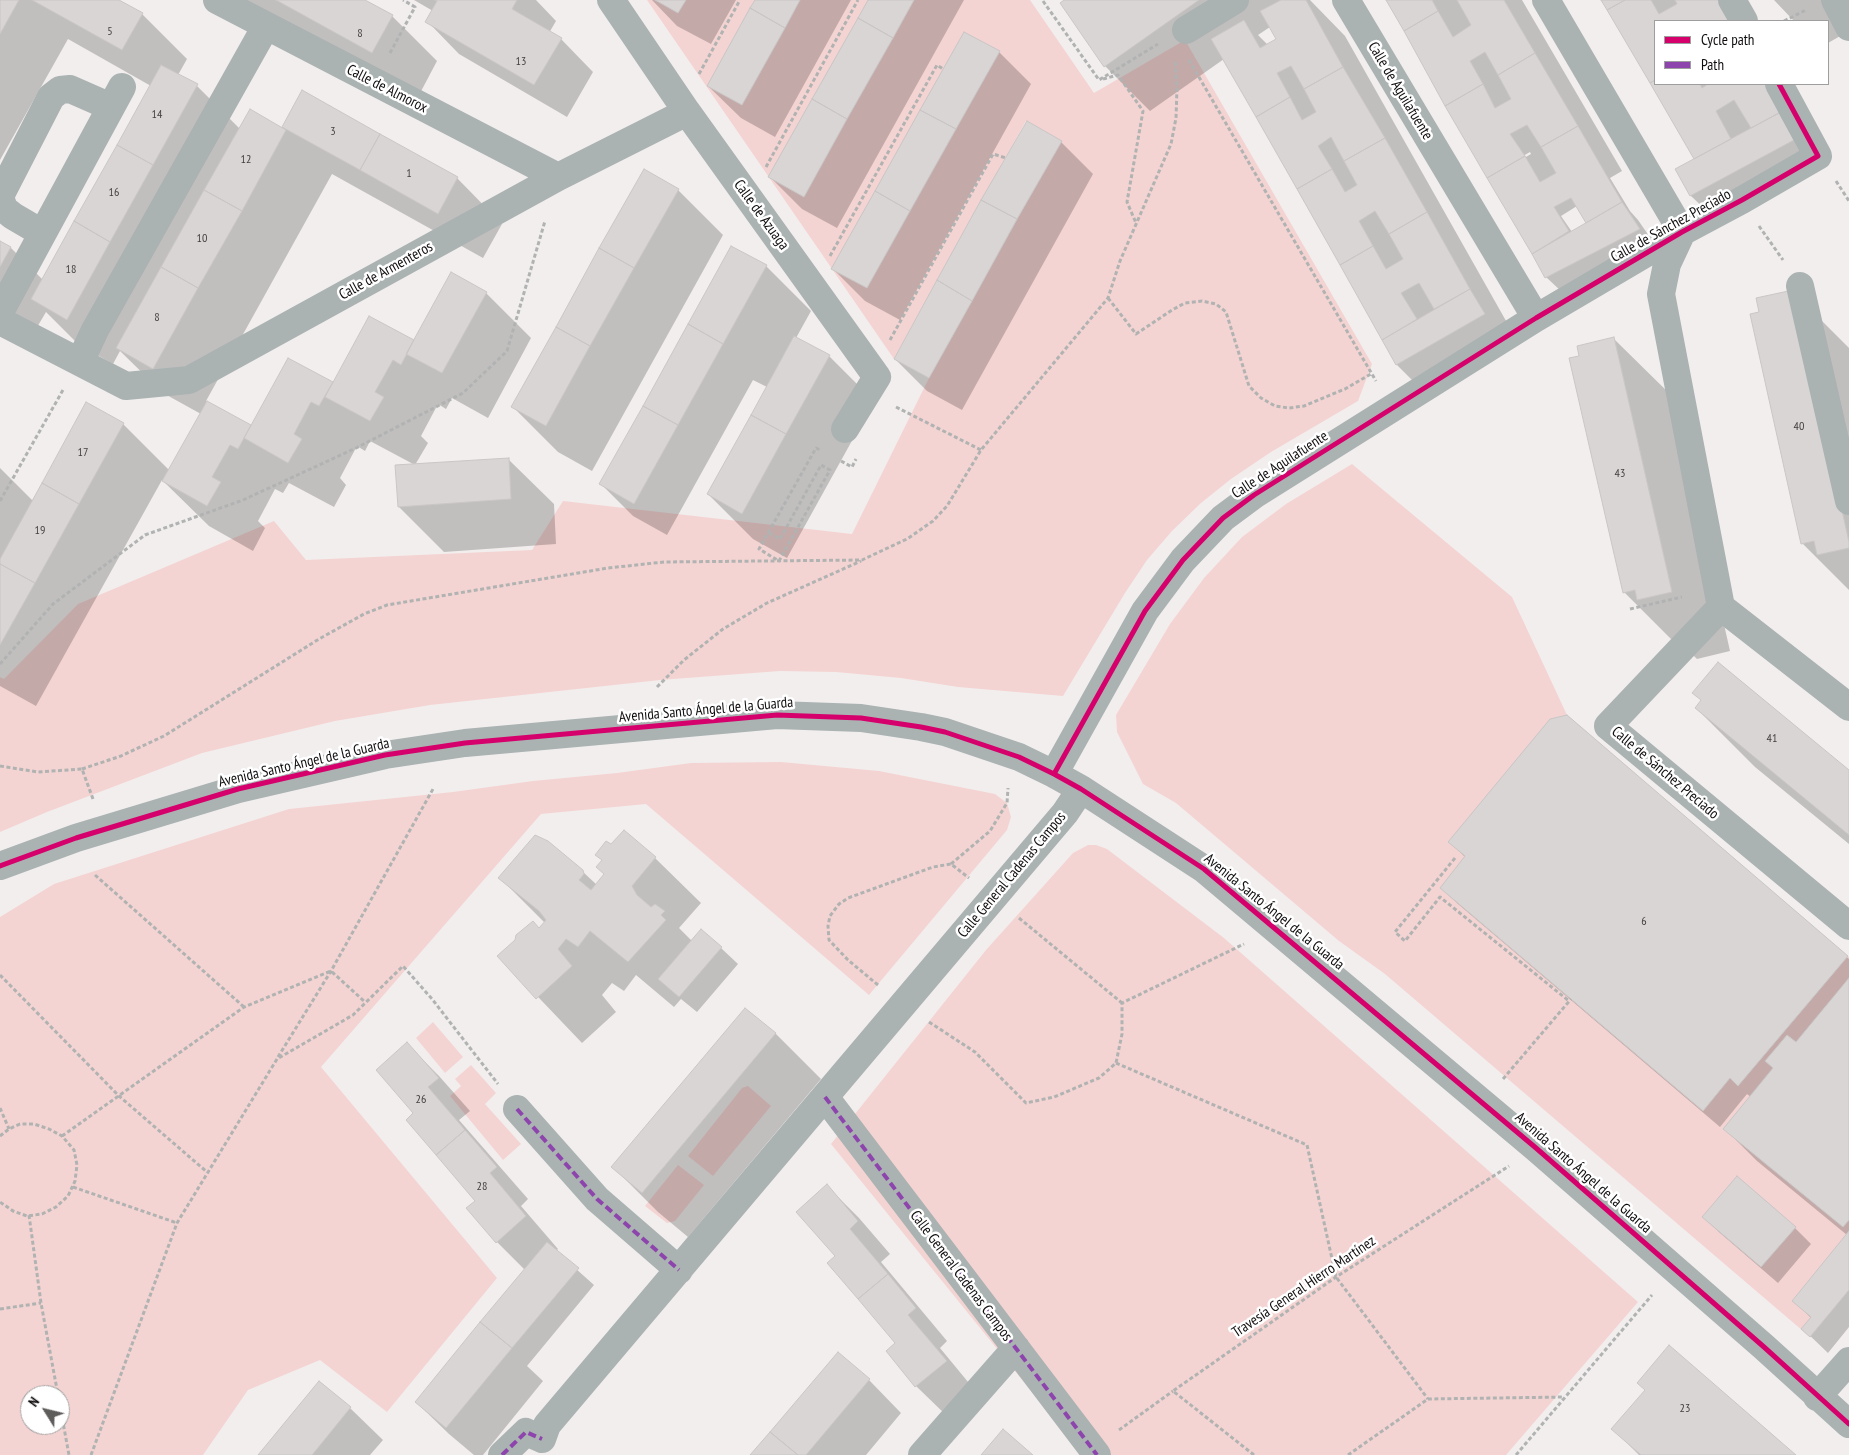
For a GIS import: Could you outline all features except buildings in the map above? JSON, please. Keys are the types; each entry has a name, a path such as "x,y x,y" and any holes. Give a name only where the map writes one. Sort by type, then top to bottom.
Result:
{"street":[{"name":"Calle de Almorox","path":"216,0 558,177"},
{"name":"Calle de Azuaga","path":"611,0 684,109 813,287 871,382"},
{"path":"1180,32 1235,0"},
{"name":"Calle de Aguilafuente","path":"1054,774 1145,611 1182,560 1223,518 1254,495 1536,318 1346,0"},
{"name":"Calle de Sánchez Preciado","path":"1546,0 1682,232"},
{"path":"1732,0 1743,20"},
{"path":"1823,4 1849,27"},
{"path":"80,362 266,26"},
{"name":"Calle de Sánchez Preciado","path":"1536,318 1682,232 1818,156 1780,85"},
{"path":"0,312 117,97 70,89 60,90 51,97 0,197 4,209 12,216 42,233"},
{"name":"Calle de Armenteros","path":"0,321 126,386 189,380 684,109"},
{"name":"Calle de Sánchez Preciado","path":"1682,232 1667,264 1661,294 1721,607 1608,726 1849,926"},
{"path":"1800,286 1849,501"},
{"path":"853,440 871,382"},
{"path":"1721,607 1849,706"},
{"name":"Avenida Santo Ángel de la Guarda","path":"0,866 76,838 238,790 385,755 465,744 777,714 861,718 921,727 998,749 1019,757 1081,789 1204,869 1536,1148 1764,1347 1849,1424"},
{"name":"Calle General Cadenas Campos","path":"545,1447 547,1424 1065,813 1081,789"},
{"name":"Calle General Cadenas Campos","path":"825,1097 1095,1452"},
{"path":"517,1109 597,1199 679,1270"},
{"path":"922,1455 1016,1348"},
{"path":"1817,1397 1849,1361"},
{"name":"Calle General Cadenas Campos","path":"502,1455 526,1432 545,1447"}],"path":[{"path":"374,82 415,7 403,0"},
{"path":"684,109 740,0"},
{"path":"749,199 858,0"},
{"path":"1043,2 1099,80"},
{"path":"1786,20 1823,4"},
{"path":"1099,80 1180,32"},
{"path":"657,687 684,660 723,629 767,603 907,539 933,521 946,506 981,450 1108,298 1120,261 1171,144 1176,118 1180,32"},
{"path":"1180,32 1379,386"},
{"path":"813,287 937,65 943,69"},
{"path":"1099,80 1118,76 1143,111 1128,202 1137,223"},
{"path":"981,450 871,382 993,154 1006,158"},
{"path":"0,664 53,604 145,535 243,500 356,448 463,393 506,352 558,177"},
{"path":"1758,224 1800,286"},
{"path":"1108,298 1136,334 1172,310 1185,304 1202,300 1216,304 1226,312 1249,386 1261,398 1275,406 1289,408 1304,406 1345,389 1371,374"},
{"path":"0,501 80,362"},
{"path":"838,459 852,467 853,440"},
{"path":"779,561 759,548 816,448 823,452"},
{"path":"769,533 780,539 821,464 830,470 779,561"},
{"path":"0,766 38,772 82,769 121,756 164,736 319,639 364,614 387,605 608,568 664,562 862,560"},
{"path":"1630,609 1682,596"},
{"path":"82,769 93,799"},
{"path":"882,988 848,960 829,940 828,926 830,916 839,904 848,898 933,867 952,864 990,831 1008,803 1009,783"},
{"path":"91,1455 177,1222 331,971 433,789"},
{"path":"1455,858 1395,932 1406,941 1440,897 1570,1000 1501,1081"},
{"path":"952,864 994,896 1122,1003"},
{"path":"95,875 244,1006"},
{"path":"1122,1003 1276,928"},
{"path":"277,1059 353,1014 403,966 432,999 517,1109"},
{"path":"331,971 365,1002"},
{"path":"62,1136 244,1006 331,971"},
{"path":"0,975 119,1096 207,1172"},
{"path":"924,1019 975,1052 1026,1103 1054,1097 1099,1078 1116,1062 1122,1034 1122,1003"},
{"path":"1116,1062 1308,1145 1336,1277 1428,1398"},
{"path":"0,1108 9,1128"},
{"path":"0,1136 9,1128 20,1124 34,1124 49,1129 62,1136 74,1150 77,1165 73,1187 68,1196 56,1207 42,1214 30,1216 13,1211 0,1202"},
{"path":"73,1187 177,1222"},
{"path":"30,1216 41,1303 56,1385"},
{"path":"1516,1455 1652,1296"},
{"path":"0,1309 41,1303"},
{"path":"1173,1391 1254,1455"},
{"path":"1348,1455 1428,1398 1564,1397"},
{"path":"65,1435 69,1455"}],"shaded area":[{"path":"647,0 1030,0 1094,93 1185,40 1372,364 1358,401 1271,452 1231,479 1201,503 1172,531 1147,560 1125,593 1063,696 958,687 901,678 836,672 780,671 660,680 430,705 335,721 202,753 47,812 0,832 0,677 4,679 78,604 274,521 306,560 532,550 563,501 852,534 929,378 1061,141 1026,121 894,359"},
{"path":"1352,464 1512,597 1567,715 1849,957 1849,1290 1810,1337 1385,974 1339,941 1176,803 1143,784 1117,732 1116,715 1170,624 1204,578 1242,537 1286,504"},
{"path":"781,762 879,771 995,794 1007,803 1011,817 1007,830 869,995 646,804 541,814 321,1067 497,1278 387,1412 320,1360 248,1390 203,1455 0,1455 0,917 54,884 289,809 617,773 691,763"},
{"path":"1088,845 1096,845 1107,849 1224,938 1638,1302 1506,1455 1083,1455 831,1144 986,950 1073,853"},
{"path":"433,1022 463,1057 445,1073 416,1038"},
{"path":"471,1065 496,1093 485,1104 521,1144 503,1160 450,1096 461,1086 455,1079"},
{"path":"748,1086 771,1106 713,1176 688,1156 742,1088"},
{"path":"678,1165 704,1185 675,1221 667,1223 645,1206"}],"marked path":[{"path":"825,1097 1097,1455"},
{"path":"517,1109 597,1199 679,1270"},
{"path":"502,1455 526,1432 542,1439"}],"cycle path":[{"path":"1054,774 1145,611 1183,560 1223,518 1254,495 1536,318 1682,232 1818,156 1780,85"},
{"path":"0,866 76,838 238,789 385,755 465,743 777,715 861,718 945,732 1019,757 1054,774 1081,789 1204,869 1536,1148 1764,1347 1849,1424"}]}
